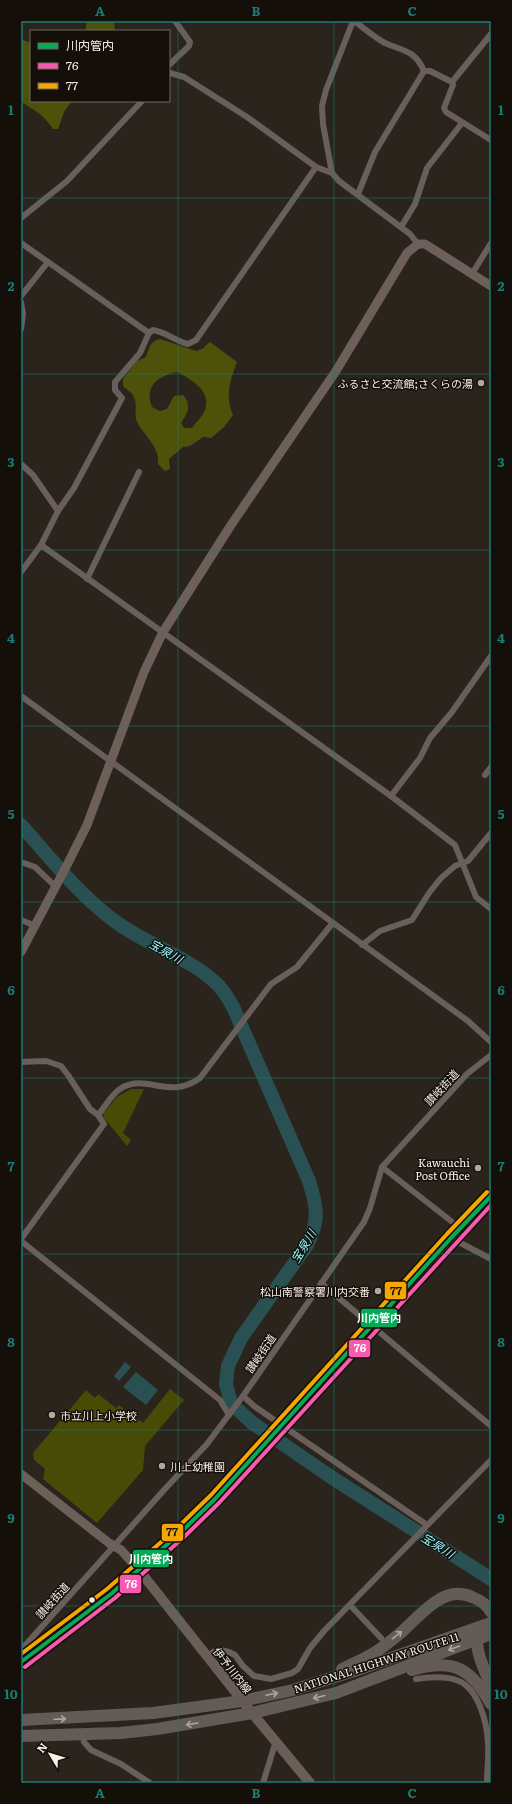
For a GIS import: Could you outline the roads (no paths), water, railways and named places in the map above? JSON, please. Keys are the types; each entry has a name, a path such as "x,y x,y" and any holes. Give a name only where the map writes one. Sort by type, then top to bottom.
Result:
{"highway":[{"path":"330,1679 342,1669 383,1647 407,1627 424,1609 445,1596 456,1594 468,1595 480,1600 490,1620 479,1632 477,1640 478,1649 491,1686"},
{"name":"NATIONAL HIGHWAY ROUTE 11","path":"21,1720 153,1713 242,1701 293,1690 407,1654 490,1620"},
{"name":"NATIONAL HIGHWAY ROUTE 11","path":"21,1736 83,1735 157,1729 252,1713 336,1693 477,1640"},
{"path":"336,1693 349,1693 405,1672 440,1665 453,1666 470,1675 482,1688 491,1704"}],"main road":[{"name":"伊予川内線","path":"139,1570 242,1701 310,1783"}],"street":[{"path":"170,64 189,46 190,42 175,21"},
{"path":"332,173 323,124 322,106 326,90 353,21 384,42 413,54 418,58 424,71"},
{"path":"491,34 452,82 453,85 444,108 446,112 462,124 491,140"},
{"path":"424,71 430,71 452,82"},
{"path":"358,194 375,152 424,71"},
{"path":"170,72 184,77 247,117 316,167 332,173 340,181 410,234 418,244"},
{"path":"21,218 68,181 141,102"},
{"path":"401,227 415,204 427,168 462,124"},
{"path":"21,572 41,545 58,511 77,482 122,398 115,390 115,382 140,353 149,333 154,330 182,343 188,344 196,340 316,167"},
{"path":"21,242 149,333"},
{"path":"21,952 58,884 87,825 144,672 162,632 231,525 336,371 407,253 418,244 425,244 491,286"},
{"path":"472,274 491,244"},
{"path":"21,296 48,262"},
{"path":"21,302 23,314 21,328"},
{"path":"21,464 32,475 58,511"},
{"path":"87,579 139,472"},
{"path":"41,545 391,796 452,842 458,851 476,897 491,910"},
{"path":"391,796 420,758 430,738 452,712 491,656"},
{"path":"21,696 332,924 468,1021 491,1042"},
{"path":"485,775 491,768"},
{"path":"362,945 380,931 412,920 429,893 441,878 456,866 468,861 491,833"},
{"path":"21,862 35,867 58,884"},
{"path":"21,920 36,926"},
{"path":"98,1115 115,1093 127,1086 143,1084 171,1089 185,1087 200,1078 271,984 297,967 332,924"},
{"name":"讃岐街道","path":"21,1650 207,1444 230,1414 364,1222 370,1208 382,1167 467,1074 491,1055"},
{"path":"21,1062 46,1061 61,1066 68,1074 90,1109 98,1115 104,1124 21,1240 217,1398 230,1414"},
{"path":"382,1167 460,1228"},
{"path":"22,1658 111,1594 215,1499 460,1228 491,1196"},
{"path":"451,1238 491,1259"},
{"path":"320,1283 491,1426"},
{"path":"242,1397 280,1427 425,1526"},
{"path":"207,1656 213,1652 221,1650 229,1652 235,1655 248,1671 263,1679 271,1679 292,1673 302,1664 316,1640 425,1526 491,1460"},
{"path":"21,1474 121,1550 139,1570"},
{"path":"350,1605 381,1638"},
{"path":"416,1679 430,1677 458,1681 467,1686 473,1694 482,1714 490,1742 487,1783"},
{"path":"83,1735 84,1742 91,1750 121,1764 150,1783"},
{"path":"262,1783 276,1742"}],"water":[{"path":"125,1362 131,1367 119,1381 114,1376"},
{"path":"136,1372 158,1390 146,1405 123,1387"}],"waterway":[{"name":"宝泉川","path":"21,825 78,889 103,912 142,938 196,968 219,986 234,1009 309,1181 314,1198 316,1213 314,1228 307,1245 241,1338 228,1366 226,1384 231,1403 251,1422 331,1477 491,1579"}],"place":[{"name":"ふるさと交流館;さくらの湯","path":"481,383"},
{"name":"Kawauchi Post Office","path":"478,1168"},
{"name":"松山南警察署川内交番","path":"378,1291"},
{"name":"市立川上小学校","path":"52,1415"},
{"name":"川上幼稚園","path":"162,1466"}]}
